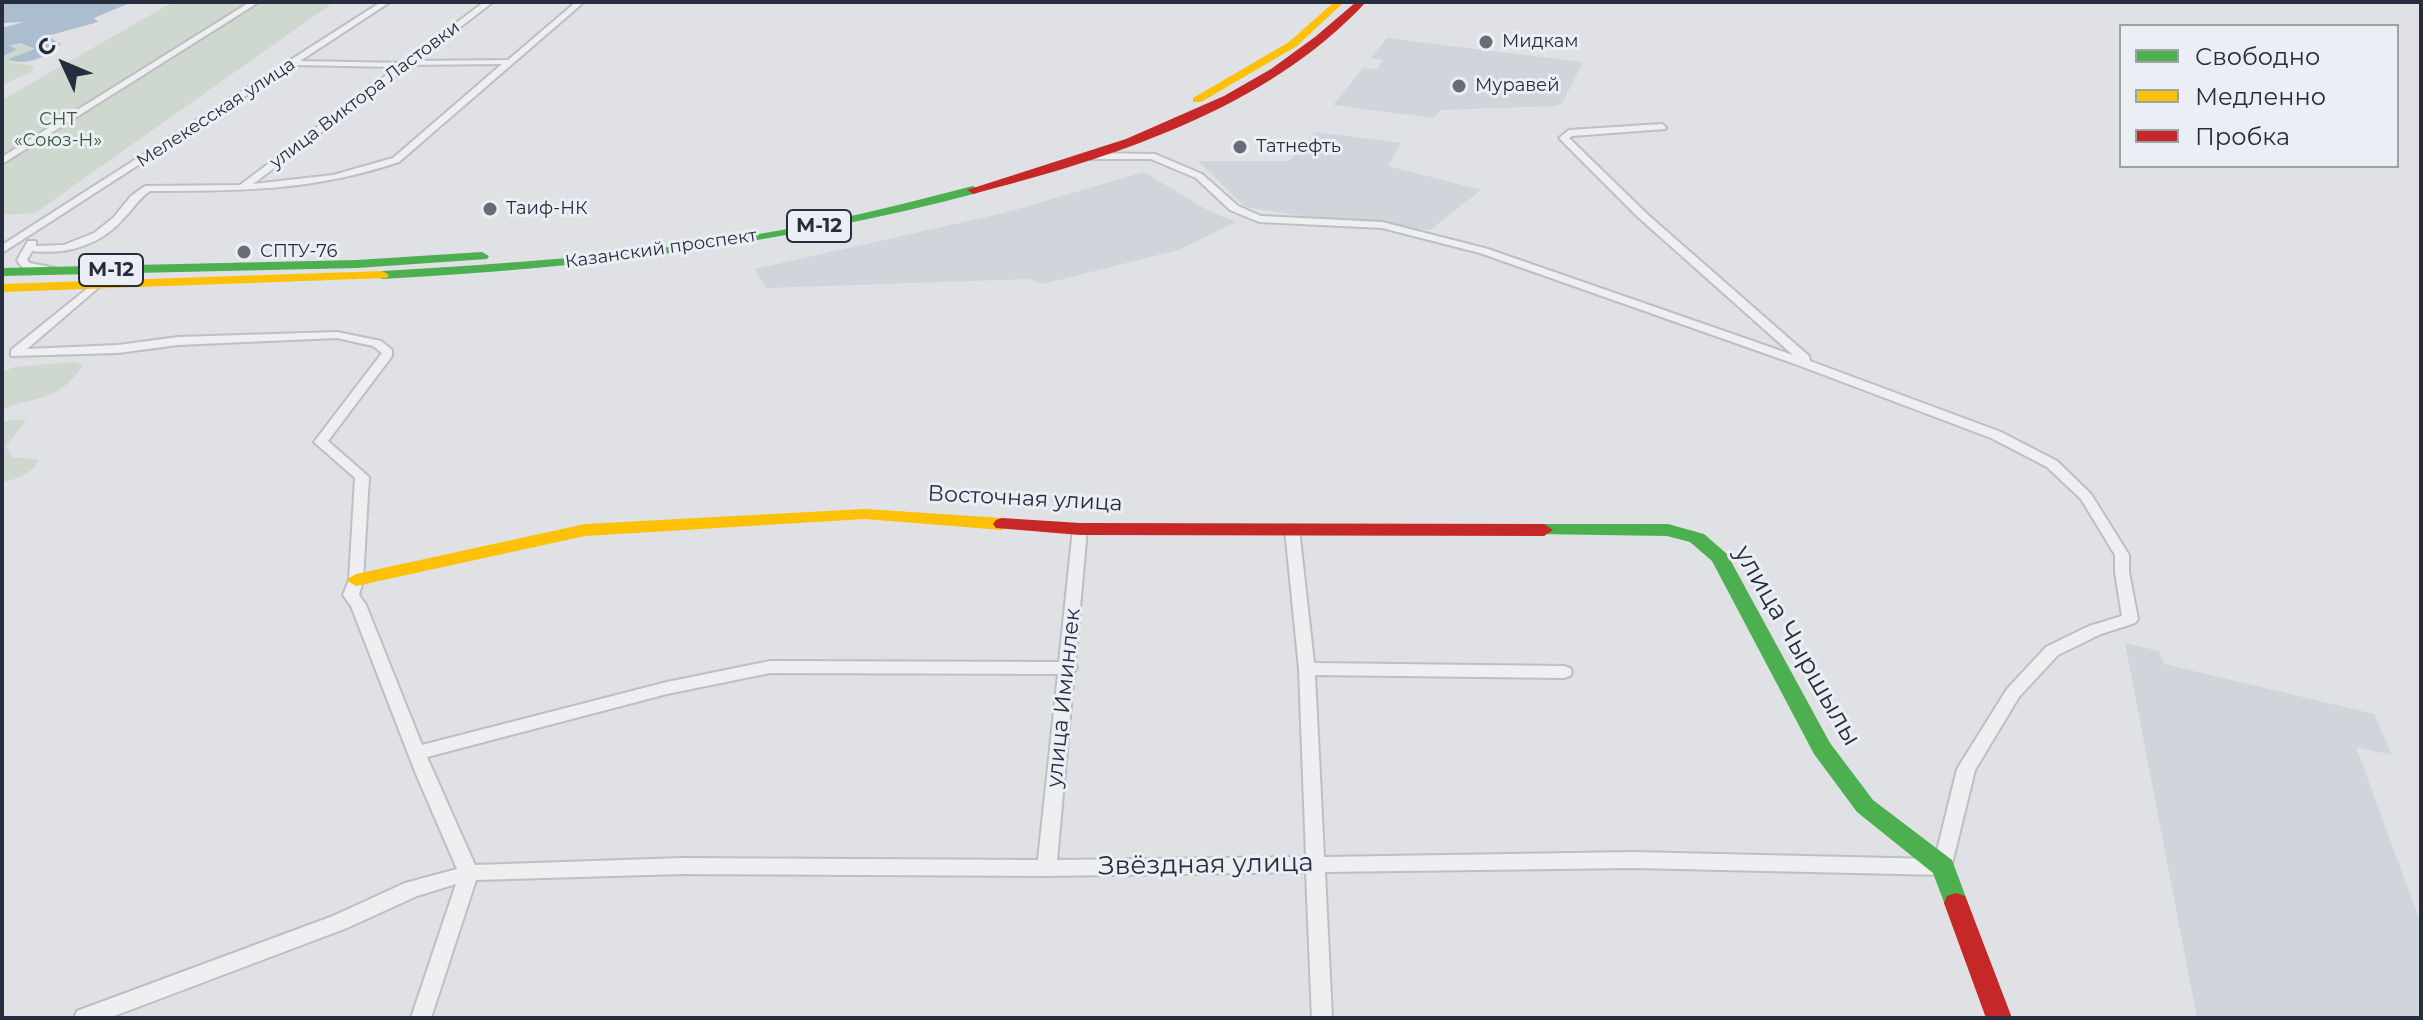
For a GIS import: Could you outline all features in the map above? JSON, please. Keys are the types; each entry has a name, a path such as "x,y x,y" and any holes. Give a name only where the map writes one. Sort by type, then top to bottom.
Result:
{"main road":[{"name":"Казанский проспект","path":"2,272 357,264 522,253 688,234 842,209 1018,166 1167,114 1208,96 1270,60 1301,38 1339,2"},
{"name":"Казанский проспект","path":"2,288 350,279 611,258 845,221 978,190 1090,156 1189,119 1258,84 1312,49 1361,2"},
{"name":"Восточная улица","path":"356,580 585,530 865,514 1080,529 1668,530 1697,538"},
{"name":"улица Чыршылы","path":"1697,538 1720,558 1822,748 1865,806 1943,867"},
{"path":"1943,867 1999,1018"}],"street":[{"path":"2,161 255,2"},
{"name":"Мелекесская улица","path":"2,250 386,2"},
{"name":"улица Виктора Ластовки","path":"242,188 489,2"},
{"path":"29,248 52,252 76,247 115,224 137,194 148,188 280,188 365,172 396,160 580,2"},
{"path":"293,63 509,62"},
{"path":"1662,127 1569,133 1564,138 1607,183 1814,367"},
{"path":"1090,156 1152,156 1199,176 1234,208 1259,219 1382,225 1484,251 1814,367 1996,435 2052,464 2086,497 2122,555 2130,619 2095,630 2052,651 2013,693 1966,769 1943,867"},
{"path":"45,223 22,260 26,265 54,271"},
{"path":"94,286 15,353 118,349 178,341 337,335 377,343 388,353 321,442 362,477 356,580 351,595 376,647 453,841 469,873 421,1018"},
{"name":"улица Иминлек","path":"1047,868 1069,668 1080,529"},
{"path":"1292,529 1307,669 1322,1018"},
{"path":"418,753 667,688 770,667 1069,668"},
{"path":"1307,669 1564,672"},
{"name":"Звёздная улица","path":"84,1018 340,922 412,889 469,873 682,866 1047,868 1633,860 1943,867"}],"shaded area":[{"name":"Муравей","path":"1387,38 1583,62 1562,103 1555,106 1441,110 1434,118 1333,105 1363,68 1377,69 1383,60 1371,58"},
{"path":"1316,132 1401,143 1388,166 1481,190 1430,230 1341,222 1245,207 1198,161 1289,161"},
{"path":"1144,172 1207,210 1236,222 1178,250 1043,284 1030,279 766,288 755,269 1004,213"},
{"path":"2125,643 2159,651 2164,664 2374,714 2392,755 2356,747 2421,924 2421,1018 2197,1018"}],"green space":[{"name":"СНТ «Союз-Н»","path":"173,2 334,2 35,213 2,215 2,100"},
{"path":"20,43 36,49 11,62 34,66 31,72 2,85 2,57 10,53 9,46"},
{"path":"75,362 83,365 66,385 47,396 2,409 3,372 14,367"},
{"path":"26,421 6,446 12,457 39,460 24,475 2,482 2,422"}],"water":[{"path":"2,2 132,2 94,18 98,22 47,36 61,44 43,57 22,62 8,59 35,49 20,43 9,46 17,49 2,57 2,28 24,22 2,23"}],"traffic: fast":[{"path":"382,275 531,266 680,250 828,225 973,190"},
{"path":"2,272 357,264 482,256"},
{"path":"1544,530 1668,530 1697,538 1720,558 1822,748 1865,806 1943,867 1956,903"}],"traffic: slow":[{"path":"1197,100 1293,44 1339,2"},
{"path":"2,288 382,275"},
{"path":"356,580 585,530 865,514 1002,524"}],"traffic: jam":[{"path":"973,190 1079,159 1180,122 1275,71 1319,39 1361,2"},
{"path":"1002,524 1080,529 1544,530"},
{"path":"1956,903 1999,1018"}],"place":[{"name":"Мидкам","path":"1486,42"},
{"name":"Муравей","path":"1459,86"},
{"name":"Татнефть","path":"1240,147"},
{"name":"Таиф-НК","path":"490,209"},
{"name":"СПТУ-76","path":"244,252"}]}
